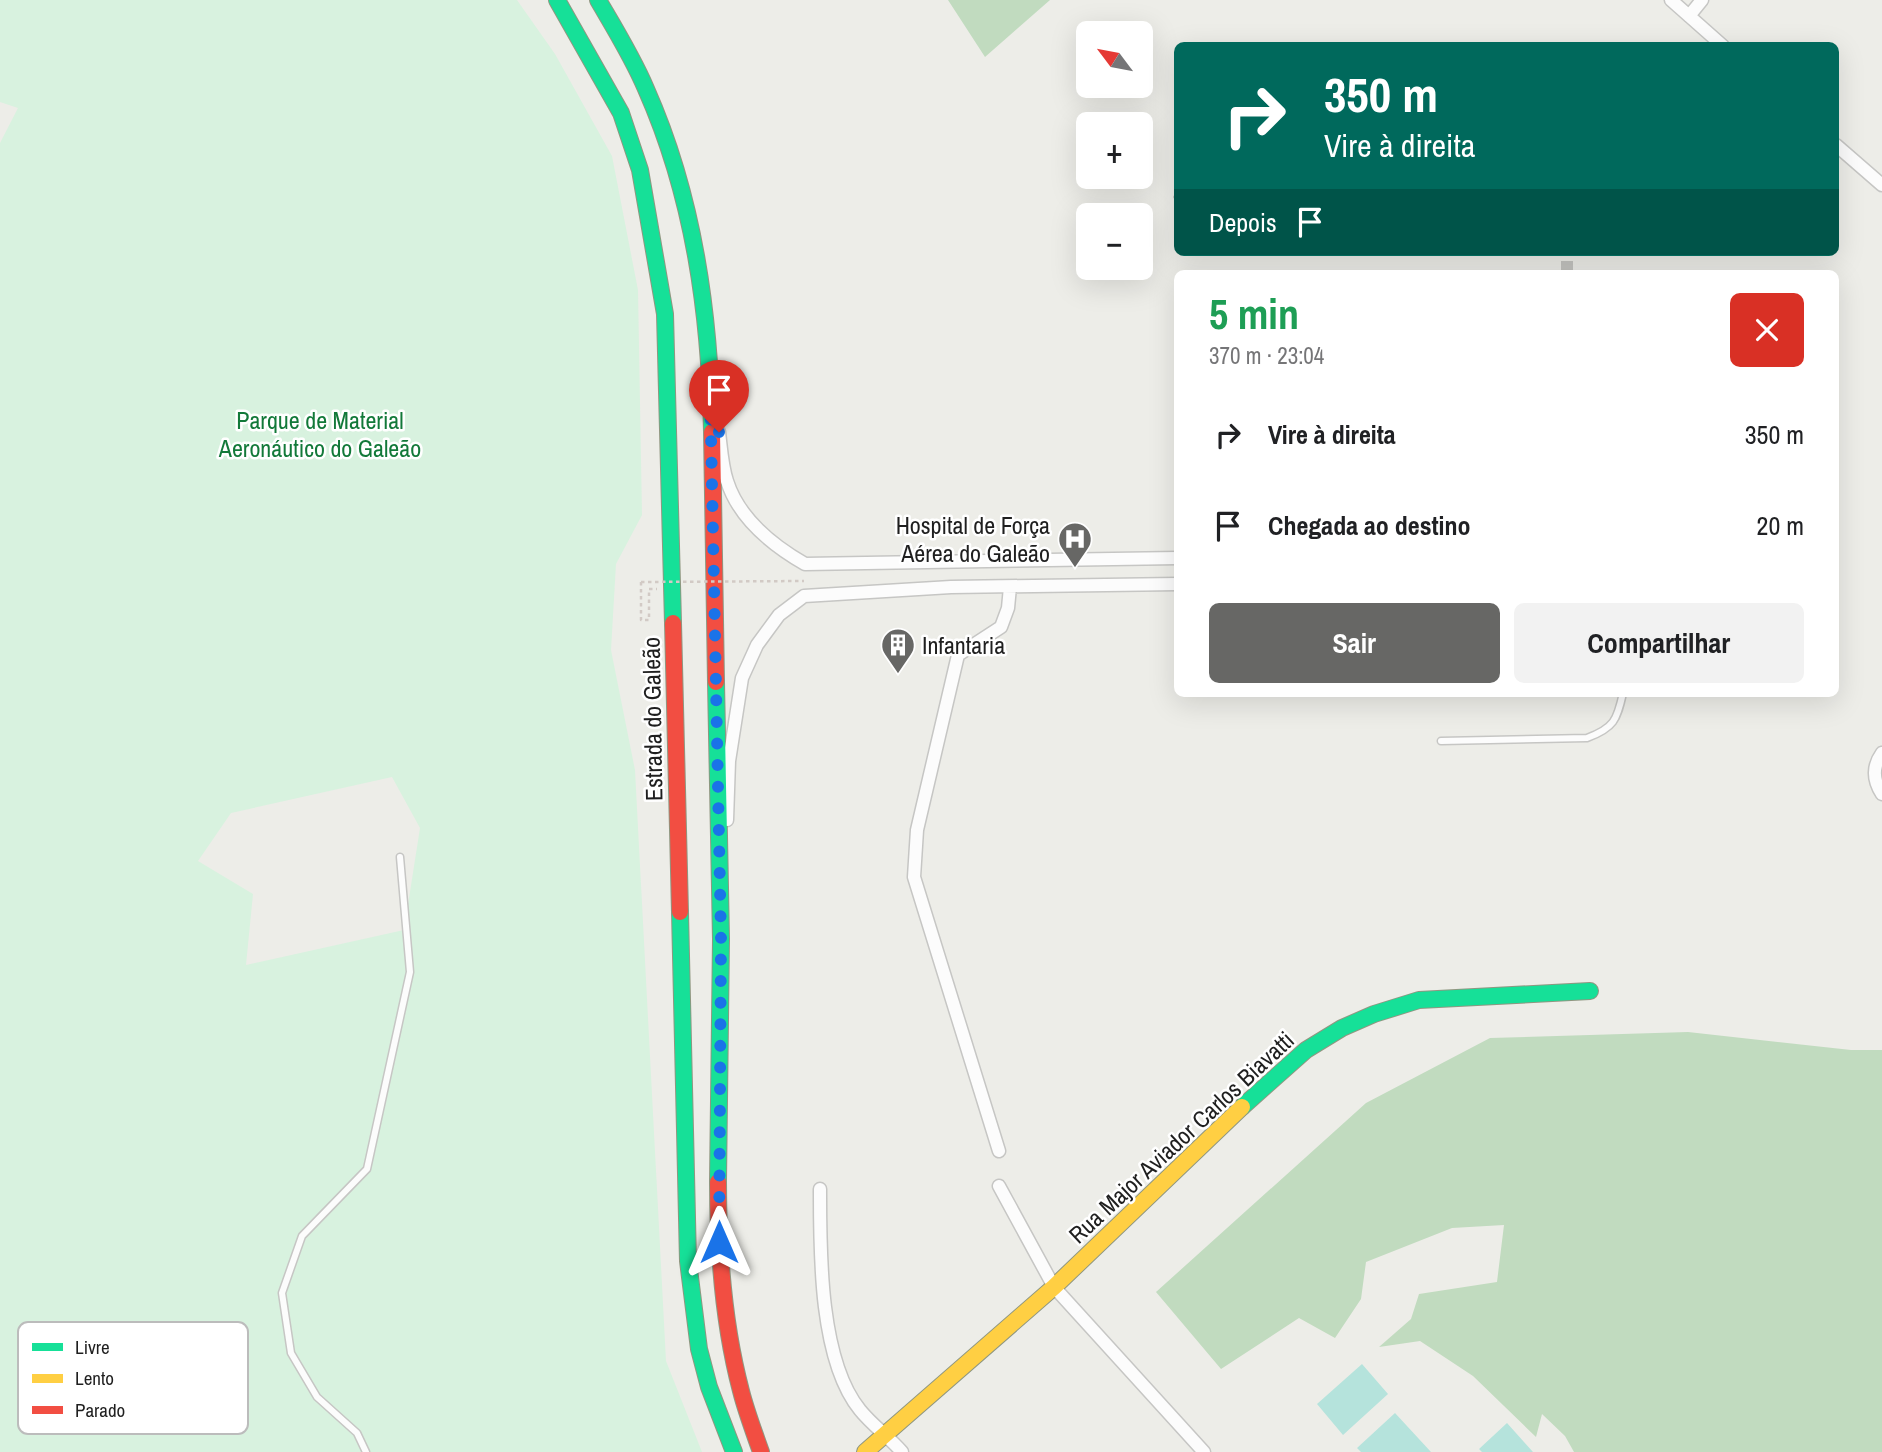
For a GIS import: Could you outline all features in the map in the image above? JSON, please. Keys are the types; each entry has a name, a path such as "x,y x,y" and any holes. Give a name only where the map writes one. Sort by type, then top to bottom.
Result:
{"main road":[{"name":"Estrada do Galeão","path":"557,0 621,113 640,170 665,314 688,1261 699,1349 709,1387 734,1452"},
{"path":"598,0 645,84 661,123 689,214 707,321 721,939 719,1242 724,1300 733,1350 742,1394 761,1452"},
{"name":"Rua Major Aviador Carlos Biavatti","path":"865,1452 1054,1287 1262,1088 1306,1050 1342,1028 1374,1014 1419,1000 1590,991"}],"street":[{"path":"1671,0 1718,42"},
{"path":"1689,16 1702,0"},
{"path":"1839,148 1882,186"},
{"path":"710,383 727,482 741,508 760,532 782,551 805,564 1174,558"},
{"path":"721,939 729,761 742,678 757,645 779,615 804,596 951,587 1174,584"},
{"path":"999,1151 914,877 917,830 958,655 1001,627 1010,587"},
{"path":"1882,753 1875,765 1874,776 1882,794"},
{"path":"999,1186 1054,1287 1204,1452"},
{"path":"820,1189 821,1264 837,1367 859,1409 902,1452"}],"lane":[{"path":"1441,741 1587,738 1607,730 1619,714 1622,697"},
{"path":"366,1452 357,1433 317,1397 291,1353 282,1293 302,1236 367,1169 410,972 400,857"}],"path":[{"path":"649,589 649,620 641,620 641,582 804,581"}],"green space":[{"name":"Parque de Material Aeronáutico do Galeão","path":"0,0 517,0 555,54 612,156 638,290 642,515 616,564 611,650 635,770 666,1361 702,1452 0,1452 0,143 18,108 0,102","holes":["392,777 420,828 404,930 246,965 253,894 198,861 231,813"]},
{"path":"948,0 1050,0 985,57"},
{"path":"1688,1032 1851,1050 1882,1050 1882,1452 1574,1452 1565,1436 1542,1414 1536,1437 1473,1376 1420,1341 1379,1347 1411,1319 1419,1294 1497,1282 1504,1225 1452,1228 1366,1262 1361,1299 1335,1338 1299,1318 1221,1369 1156,1292 1366,1103 1490,1038"}],"shaded area":[{"path":"1362,1364 1388,1394 1343,1435 1317,1404"},
{"path":"1395,1413 1431,1452 1361,1452 1357,1448"},
{"path":"1507,1423 1533,1452 1482,1452 1479,1449"}],"tunnel":[{"path":"1567,256 1567,270"}],"traffic: fast":[{"path":"557,0 621,113 640,170 665,314 673,623"},
{"path":"598,0 641,77 663,130 676,172 687,214 703,301 712,432"},
{"path":"716,682 721,939 718,1182"},
{"path":"680,912 688,1261 699,1349 709,1387 734,1452"},
{"path":"1242,1107 1306,1050 1342,1028 1374,1014 1419,1000 1590,991"}],"traffic: slow":[{"path":"865,1452 1054,1287 1242,1107"}],"traffic: jam":[{"path":"712,432 716,682"},
{"path":"673,623 680,912"},
{"path":"718,1182 719,1235 730,1340 743,1399 761,1452"}],"place":[{"name":"Hospital de Força Aérea do Galeão","path":"1075,569"},
{"name":"Infantaria","path":"898,675"}],"route":[{"path":"719,432 710,383 721,939 719,1242"}]}
